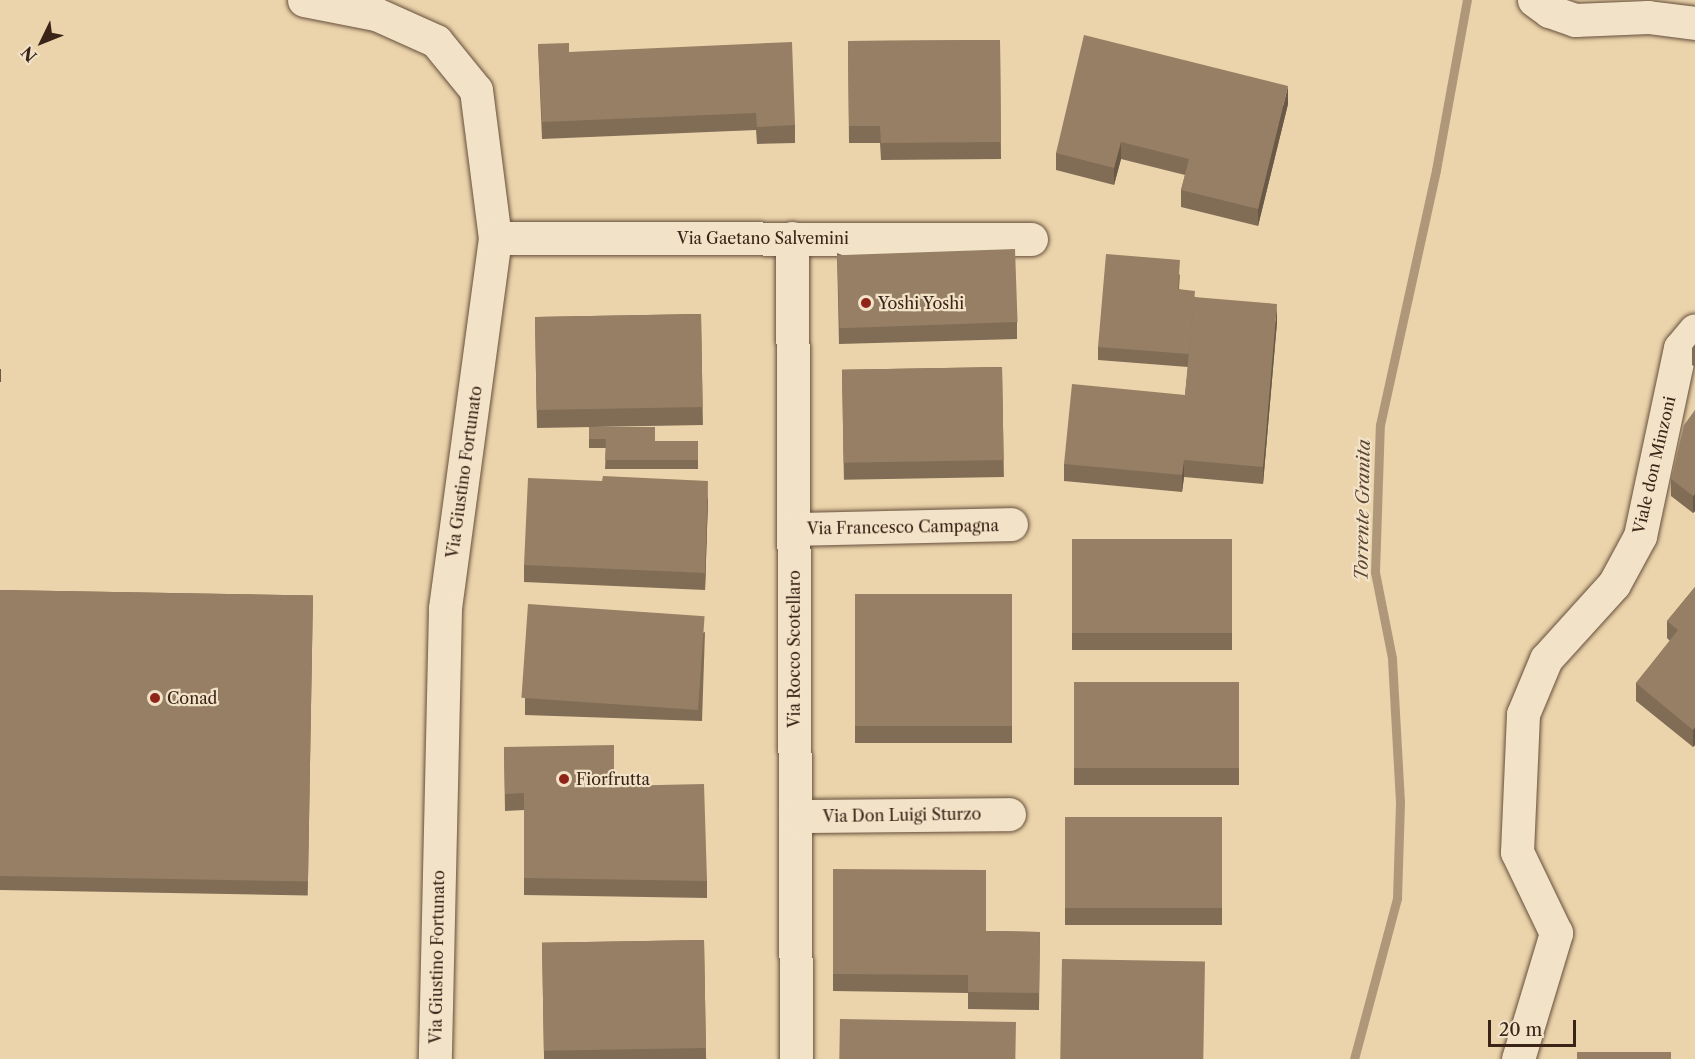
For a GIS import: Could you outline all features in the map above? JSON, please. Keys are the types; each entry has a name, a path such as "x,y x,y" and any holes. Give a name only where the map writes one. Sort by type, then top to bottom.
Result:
{"street":[{"name":"Via Giustino Fortunato","path":"304,0 376,14 436,40 476,90 495,238 445,609 435,1059"},
{"path":"1534,0 1549,11 1575,20 1648,17 1695,23"},
{"name":"Via Gaetano Salvemini","path":"495,238 1031,239"},
{"name":"Via Rocco Scotellaro","path":"792,238 796,1059"},
{"name":"Viale don Minzoni","path":"1518,1059 1556,933 1516,852 1523,714 1546,659 1614,584 1640,536 1680,348 1695,330"},
{"name":"Via Francesco Campagna","path":"794,529 1011,524"},
{"name":"Via Don Luigi Sturzo","path":"795,816 1009,814"}],"building":[{"path":"1084,35 1288,86 1258,209 1181,190 1189,159 1121,142 1114,168 1056,153"},
{"path":"1000,40 1001,142 881,143 880,126 849,126 848,41"},
{"path":"792,42 795,125 757,127 756,113 542,122 538,44 569,43 569,52"},
{"path":"1015,249 1018,322 840,328 837,255"},
{"path":"1106,254 1180,260 1178,289 1195,291 1189,354 1098,347"},
{"path":"1194,297 1277,304 1263,467 1184,460 1182,475 1064,464 1072,384 1185,395"},
{"path":"701,314 703,407 537,410 535,317"},
{"path":"1002,367 1004,460 844,463 842,370"},
{"path":"1695,410 1695,494 1693,496 1671,479 1684,425"},
{"path":"589,427 655,427 655,441 698,441 698,460 605,460 606,439 589,439"},
{"path":"603,476 708,481 705,573 524,565 528,478 602,481"},
{"path":"1072,539 1232,539 1232,633 1072,633"},
{"path":"1695,587 1695,727 1693,730 1636,683 1678,630 1667,621"},
{"name":"Conad","path":"0,590 313,595 308,881 0,876"},
{"path":"855,594 1012,594 1012,726 855,726"},
{"path":"528,604 705,616 698,710 521,698"},
{"path":"1074,682 1239,682 1239,768 1074,768"},
{"path":"614,745 614,786 704,784 707,881 524,878 524,793 505,794 504,747"},
{"path":"1065,817 1222,817 1222,908 1065,908"},
{"path":"833,869 986,870 986,931 1040,932 1039,993 968,992 968,975 833,974"},
{"path":"704,940 706,1048 544,1051 542,943"},
{"path":"1062,959 1205,961 1203,1059 1060,1059"},
{"path":"840,1019 1016,1022 1015,1059 839,1059"},
{"path":"1577,1052 1671,1052 1671,1059 1577,1059"}],"waterway":[{"name":"Torrente Granita","path":"1354,1059 1397,898 1400,802 1392,658 1375,572 1380,425 1436,170 1467,0"}],"place":[{"name":"Yoshi Yoshi","path":"866,303"},
{"name":"Conad","path":"155,698"},
{"name":"Fiorfrutta","path":"564,779"}]}
